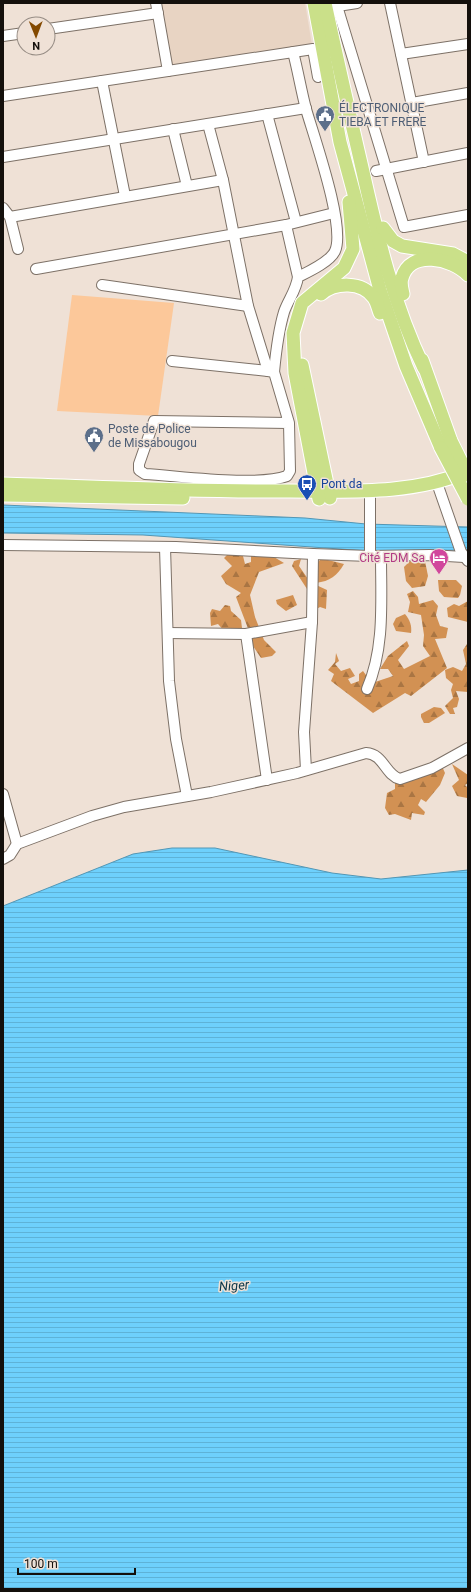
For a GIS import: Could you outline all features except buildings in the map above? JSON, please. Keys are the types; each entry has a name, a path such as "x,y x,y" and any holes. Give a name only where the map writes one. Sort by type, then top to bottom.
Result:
{"main road":[{"path":"323,495 295,372 293,333 302,303 344,268 353,249 352,222 328,75 325,5"},
{"path":"328,75 364,180 389,280 415,350 424,368"},
{"path":"340,142 380,290 406,366"},
{"path":"364,180 375,201 446,444 468,475"},
{"path":"352,222 374,297 394,349 406,366 446,444 468,499"},
{"path":"383,228 393,240 402,246 453,254 468,262"},
{"path":"403,294 401,279 404,273 410,266 422,260 440,260 449,263 468,275"},
{"path":"323,495 299,347 300,332 306,315 314,301 323,292 334,286 347,285 358,287 374,297"},
{"path":"438,486 468,471"},
{"path":"3,484 241,490 323,495 370,494 407,488 438,486 468,479"},
{"path":"3,495 241,490"}],"street":[{"path":"357,3 325,5 387,169 404,227 468,215"},
{"path":"390,3 424,162"},
{"path":"56,28 157,8 168,71"},
{"path":"3,36 16,34"},
{"path":"401,54 468,44"},
{"path":"3,96 313,49 328,75 300,81"},
{"path":"293,52 306,108 334,213 337,243 334,253 315,269 298,277"},
{"path":"102,81 125,196"},
{"path":"412,103 468,93"},
{"path":"3,157 306,108"},
{"path":"267,114 296,222"},
{"path":"208,124 223,180 248,306 289,423 290,471 287,476 241,490 145,474 140,470 139,464 154,421 289,423"},
{"path":"173,130 187,186"},
{"path":"376,171 468,153"},
{"path":"10,217 223,180"},
{"path":"3,208 10,217 18,249"},
{"path":"36,268 286,225 334,213"},
{"path":"271,371 284,311 296,289 298,277 286,225"},
{"path":"102,286 248,306"},
{"path":"172,361 271,371"},
{"path":"3,545 165,547 314,554 430,555 464,557 438,486"},
{"path":"367,689 375,671 379,648 381,618 374,555 370,494"},
{"path":"165,547 171,700 187,796"},
{"path":"306,770 304,732 312,622 314,554"},
{"path":"168,633 246,634 312,622"},
{"path":"246,634 266,780"},
{"path":"3,859 10,855 17,844 92,816 117,809 266,780 366,753 377,755 395,778 400,779 432,768 468,748"},
{"path":"3,794 17,844"}],"shaded area":[{"path":"159,3 305,3 312,45 170,68"},
{"path":"72,295 174,303 158,416 57,411"}],"green space":[{"path":"236,554 243,556 245,564 251,562 251,555 274,557 284,563 259,572 250,595 255,617 264,640 276,652 272,656 261,658 249,640 249,631 236,597 241,593 226,584 221,576 232,566 224,558 227,555"},
{"path":"301,559 299,566 308,579 307,589 292,566 294,561"},
{"path":"320,560 328,560 344,564 339,572 333,577 316,583 316,564"},
{"path":"410,561 425,561 428,576 425,586 412,588 406,581 404,567"},
{"path":"438,580 456,580 462,586 458,598 444,597 439,591"},
{"path":"314,584 327,590 326,609 320,607 315,610"},
{"path":"413,591 418,597 419,604 433,600 438,606 436,615 440,626 448,628 446,638 435,639 447,668 411,696 405,693 373,713 331,681 334,674 328,670 335,662 336,653 339,661 335,664 341,671 350,668 355,676 348,679 351,684 359,681 359,674 363,671 372,683 393,676 388,669 380,669 388,656 407,641 409,646 398,660 404,669 430,656 423,646 424,635 421,615 408,612 410,602 407,594"},
{"path":"293,595 297,605 286,611 277,604 276,600"},
{"path":"468,601 468,622 448,617 447,608 454,604 459,606"},
{"path":"225,605 230,606 231,611 241,620 243,636 225,632 218,624 211,626 210,613 212,609 220,611"},
{"path":"405,614 410,623 411,633 396,631 393,624 396,618"},
{"path":"467,644 468,692 456,691 459,699 457,707 453,708 455,714 450,714 445,706 453,698 451,690 453,684 446,678 445,670 453,667 462,671 466,664 463,650"},
{"path":"434,707 441,708 445,713 429,723 424,723 421,714"},
{"path":"441,764 445,773 440,785 426,802 421,799 418,805 425,812 424,815 412,813 411,820 395,814 389,815 385,808 387,793 395,789 395,783 408,781"},
{"path":"452,764 468,775 468,783 465,785 468,788 467,798 457,796 452,786 459,780"}],"water":[{"path":"3,505 305,518 366,524 468,527 468,550 368,551 143,535 3,533"},
{"name":"Niger","path":"172,848 215,848 332,873 381,879 468,870 468,1589 3,1589 3,906 133,854"}],"place":[{"name":"ÉLECTRONIQUE TIEBA ET FRERE","path":"325,132"},
{"name":"Poste de Police de Missabougou","path":"94,453"},
{"name":"Pont da","path":"307,501"},
{"name":"Cité EDM Sa","path":"439,575"}]}
